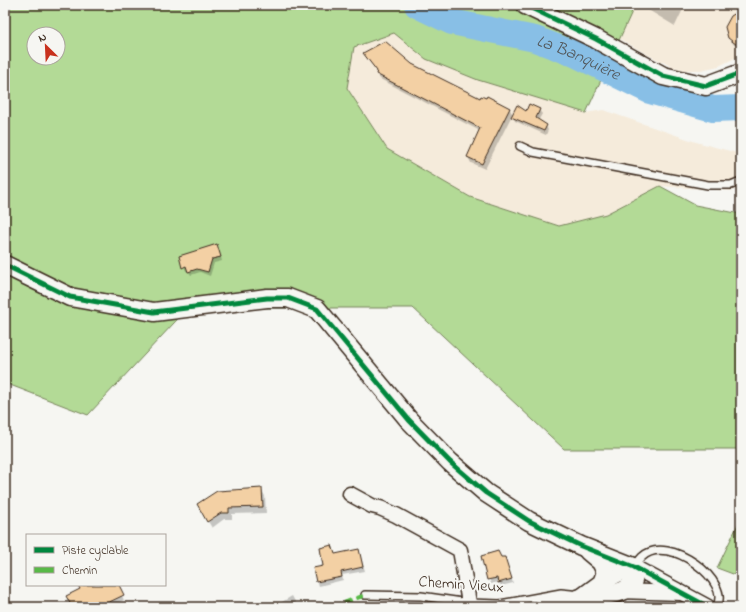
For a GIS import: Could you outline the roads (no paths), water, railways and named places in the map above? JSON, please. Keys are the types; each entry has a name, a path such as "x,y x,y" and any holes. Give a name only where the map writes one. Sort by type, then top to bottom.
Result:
{"street":[{"path":"524,5 596,39 663,76 706,86 741,72"},
{"path":"5,265 70,297 154,312 267,298 288,298 317,309 399,409 450,462 486,493 529,521 581,546 634,567 708,607"},
{"path":"350,494 372,506 396,515 460,550 469,603"},
{"path":"581,546 601,562 606,578 616,590 622,592"},
{"path":"578,599 606,578 634,567"},
{"path":"622,592 633,583 635,577 634,567"},
{"path":"543,607 578,599 622,592 684,593"}],"lane":[{"path":"520,146 533,152 708,185 731,185 741,181"},
{"path":"634,567 642,556 650,552 672,550 690,559 712,579 719,596 716,607"},
{"name":"Chemin Vieux","path":"365,595 421,596 469,603 500,604 561,593 571,594 578,599"}],"waterway":[{"name":"La Banquière","path":"417,5 452,22 535,39 575,54 650,91 713,109 741,108"}]}
